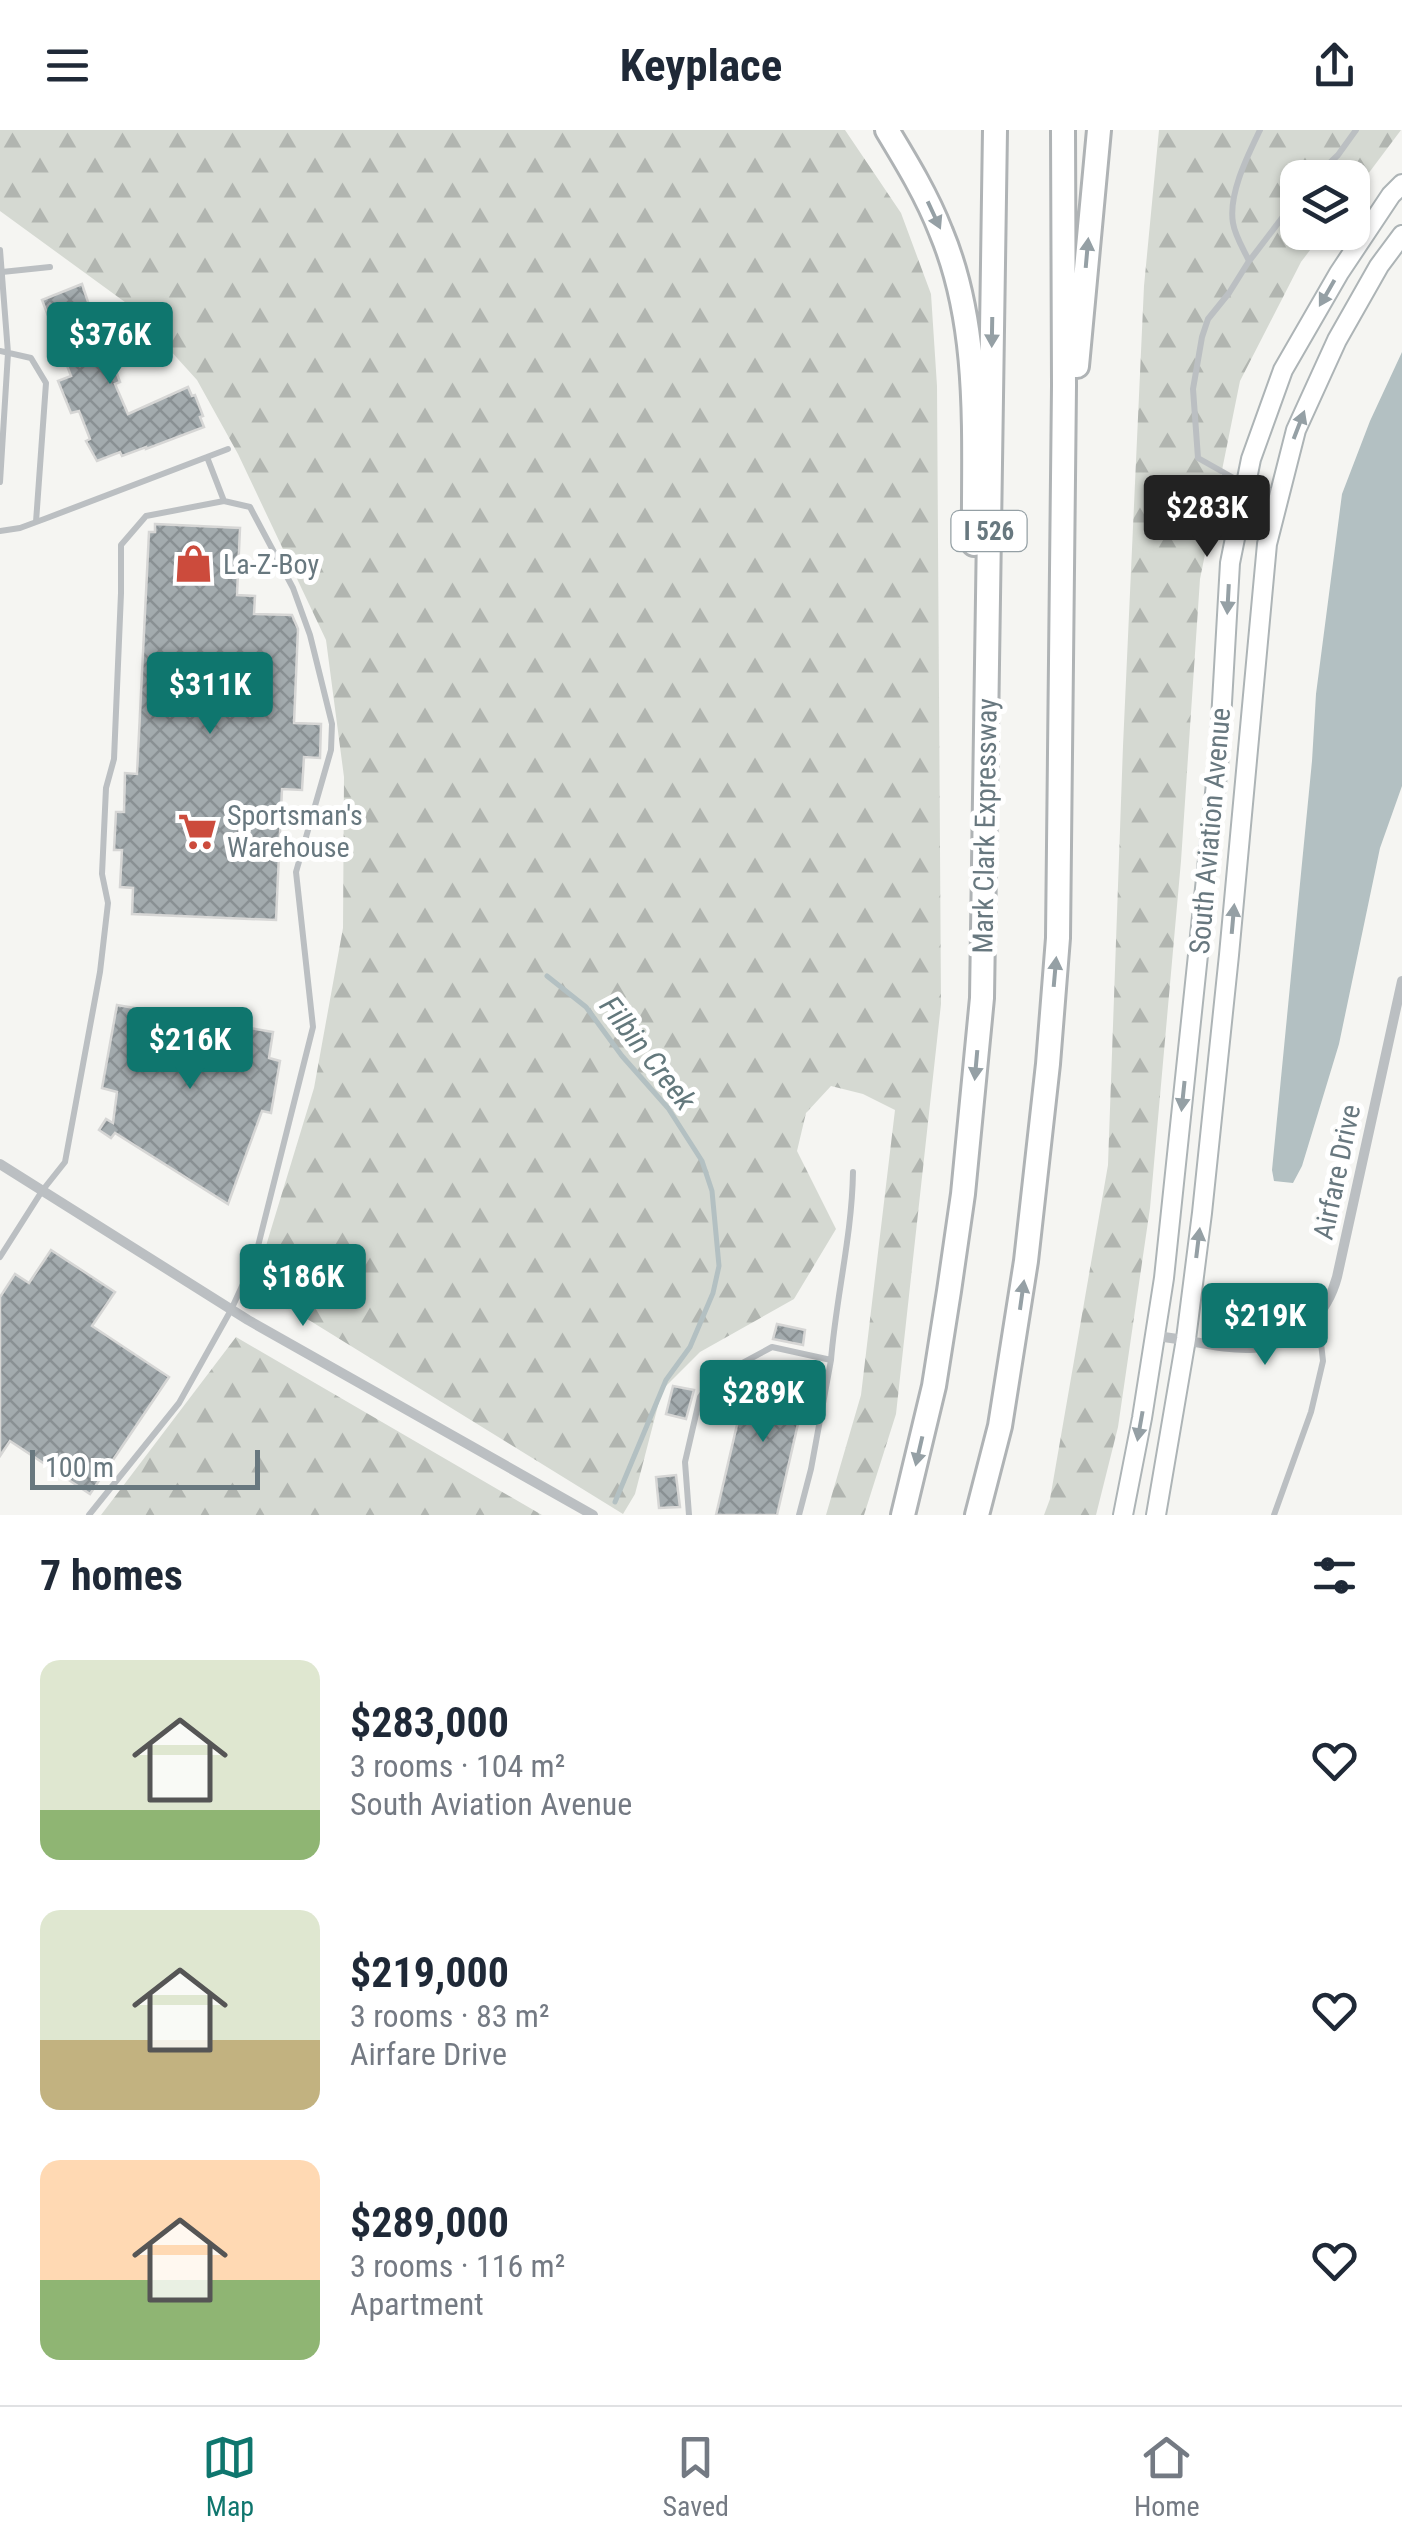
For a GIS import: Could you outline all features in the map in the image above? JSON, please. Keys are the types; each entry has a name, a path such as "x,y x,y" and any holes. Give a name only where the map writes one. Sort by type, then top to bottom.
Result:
{"highway":[{"path":"887,130 943,235 964,312 972,365 984,933"},
{"name":"Mark Clark Expressway","path":"903,1515 934,1386 964,1194 982,998 995,130"},
{"name":"I 526","path":"977,1515 1000,1426 1016,1337 1046,1083 1058,938 1063,130"},
{"path":"1060,664 1075,388 1099,130"}],"street":[{"name":"South Aviation Avenue","path":"1123,1515 1155,1336 1170,1223 1218,774 1230,564 1246,484 1283,370 1339,273 1390,195 1402,184"},
{"name":"South Aviation Avenue","path":"1156,1515 1186,1339 1227,975 1267,544 1296,430 1337,340 1402,234"},
{"name":"Airfare Drive","path":"1309,1324 1326,1305 1337,1277 1402,981"},
{"path":"0,1164 231,1310 593,1515"},
{"path":"1155,1336 1261,1348 1286,1342 1309,1324"}],"lane":[{"path":"1250,261 1233,223 1242,167 1260,130"},
{"path":"1334,160 1356,130"},
{"path":"1280,220 1208,319 1193,390 1198,458 1246,484 1280,493"},
{"path":"0,250 4,352 0,482"},
{"path":"2,272 50,267"},
{"path":"4,352 31,358 46,384 36,522"},
{"path":"0,531 36,522 228,449"},
{"path":"206,457 224,501"},
{"path":"0,1257 64,1162 100,972 108,904 102,874 106,788 114,759 121,545 146,516 224,501 250,507 293,588 310,635 332,724 331,750 322,787 296,872 313,1028 255,1258 179,1403 89,1515"},
{"path":"799,1515 831,1360 847,1251 853,1172"},
{"path":"1274,1515 1311,1412 1324,1356 1309,1324"},
{"path":"689,1515 685,1462 700,1397 713,1380 772,1347 831,1360"}],"green space":[{"path":"0,130 845,130 901,213 931,294 937,386 941,1004 896,1414 864,1515 826,1515 861,1395 895,1110 863,1094 831,1086 806,1113 797,1151 836,1229 794,1299 700,1352 662,1390 635,1494 623,1514 257,1288 262,1259 314,1088 343,928 344,777 326,640 238,454 197,380 129,305 0,211"},
{"path":"1159,130 1401,130 1370,171 1370,160 1280,160 1280,250 1310,250 1240,381 1200,579 1181,861 1150,1208 1118,1427 1096,1515 1044,1515 1050,1499 1108,1165 1144,286"},
{"path":"236,1337 542,1515 101,1515"}],"shaded area":[{"path":"1402,352 1402,786 1380,848 1339,1044 1302,1166 1293,1183 1274,1181 1316,694 1342,494"}],"building":[{"path":"82,284 108,362 112,360 120,382 115,384 128,414 188,387 195,395 204,427 146,449 122,456 120,452 97,461 86,441 90,439 79,411 71,413 58,381 71,376 42,300"},
{"path":"155,524 240,528 237,595 255,596 254,614 292,615 298,629 294,723 321,724 320,758 304,757 302,790 282,789 276,920 132,914 133,888 120,887 122,850 114,850 116,812 124,812 125,773 137,774 149,532 155,532"},
{"path":"117,1005 273,1032 269,1058 280,1061 271,1113 262,1111 228,1204 115,1133 111,1138 99,1130 106,1119 113,1123 117,1092 102,1088"},
{"path":"51,1250 115,1292 92,1326 169,1377 90,1494 10,1441 0,1456 0,1297 15,1274 29,1283"},
{"path":"777,1324 805,1330 803,1345 773,1339"},
{"path":"778,1365 807,1372 777,1515 716,1515 743,1399 751,1401 757,1374 775,1378"},
{"path":"673,1386 694,1390 686,1419 666,1414"},
{"path":"676,1475 680,1507 659,1508 656,1477"}],"waterway":[{"name":"Filbin Creek","path":"547,976 586,1007 668,1108 702,1161 712,1191 719,1266 713,1293 690,1347 666,1380 615,1502"}],"place":[{"name":"La-Z-Boy","path":"193,564"},
{"name":"Sportsman's Warehouse","path":"197,831"}]}
